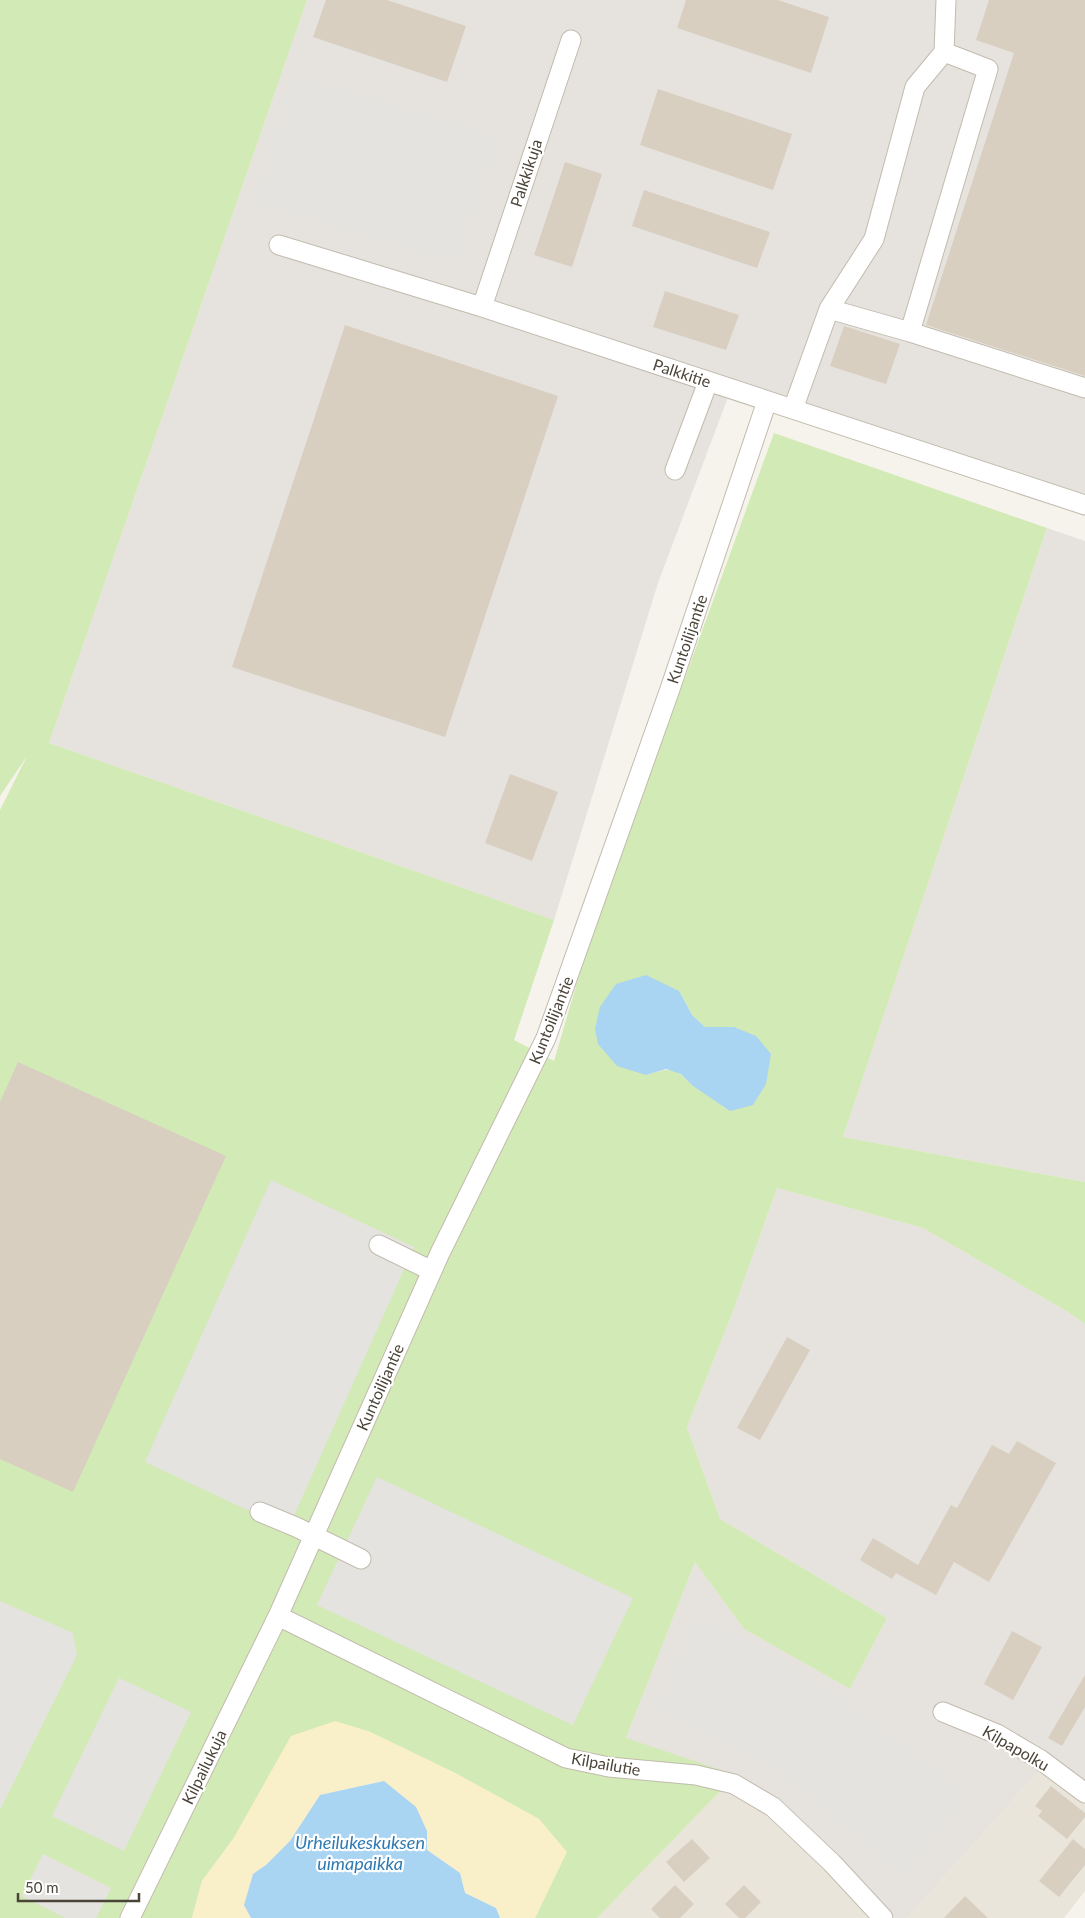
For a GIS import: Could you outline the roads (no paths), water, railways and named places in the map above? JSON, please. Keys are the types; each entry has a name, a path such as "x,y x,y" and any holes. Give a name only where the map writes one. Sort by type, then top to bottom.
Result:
{"street":[{"path":"793,409 829,309 874,238 915,87 944,52 946,0"},
{"name":"Palkkikuja","path":"482,307 570,40"},
{"path":"910,332 988,69 944,52"},
{"name":"Palkkitie","path":"279,245 482,307 1085,505"},
{"path":"829,309 910,332 1085,388"},
{"path":"675,470 708,382"},
{"name":"Kuntoilijantie","path":"278,1616 314,1536 401,1360 432,1271 546,1038 670,689 767,401"},
{"path":"379,1245 432,1271"},
{"path":"260,1512 361,1559"},
{"name":"Kilpailukuja","path":"130,1918 278,1616"},
{"name":"Kilpailutie","path":"278,1616 566,1758 609,1767 696,1775 734,1784 772,1808 832,1863 883,1918"},
{"name":"Kilpapolku","path":"943,1712 997,1734 1041,1760 1085,1793"}],"water":[{"path":"646,975 679,991 692,1015 705,1027 734,1027 756,1036 771,1054 766,1084 753,1105 730,1111 693,1086 681,1074 666,1069 646,1075 617,1066 598,1044 595,1029 600,1007 616,984"},
{"name":"Urheilukeskuksen uimapaikka","path":"384,1781 416,1807 427,1831 427,1850 460,1873 465,1893 496,1908 500,1918 251,1918 244,1905 253,1874 266,1865 290,1841 320,1795"}]}
